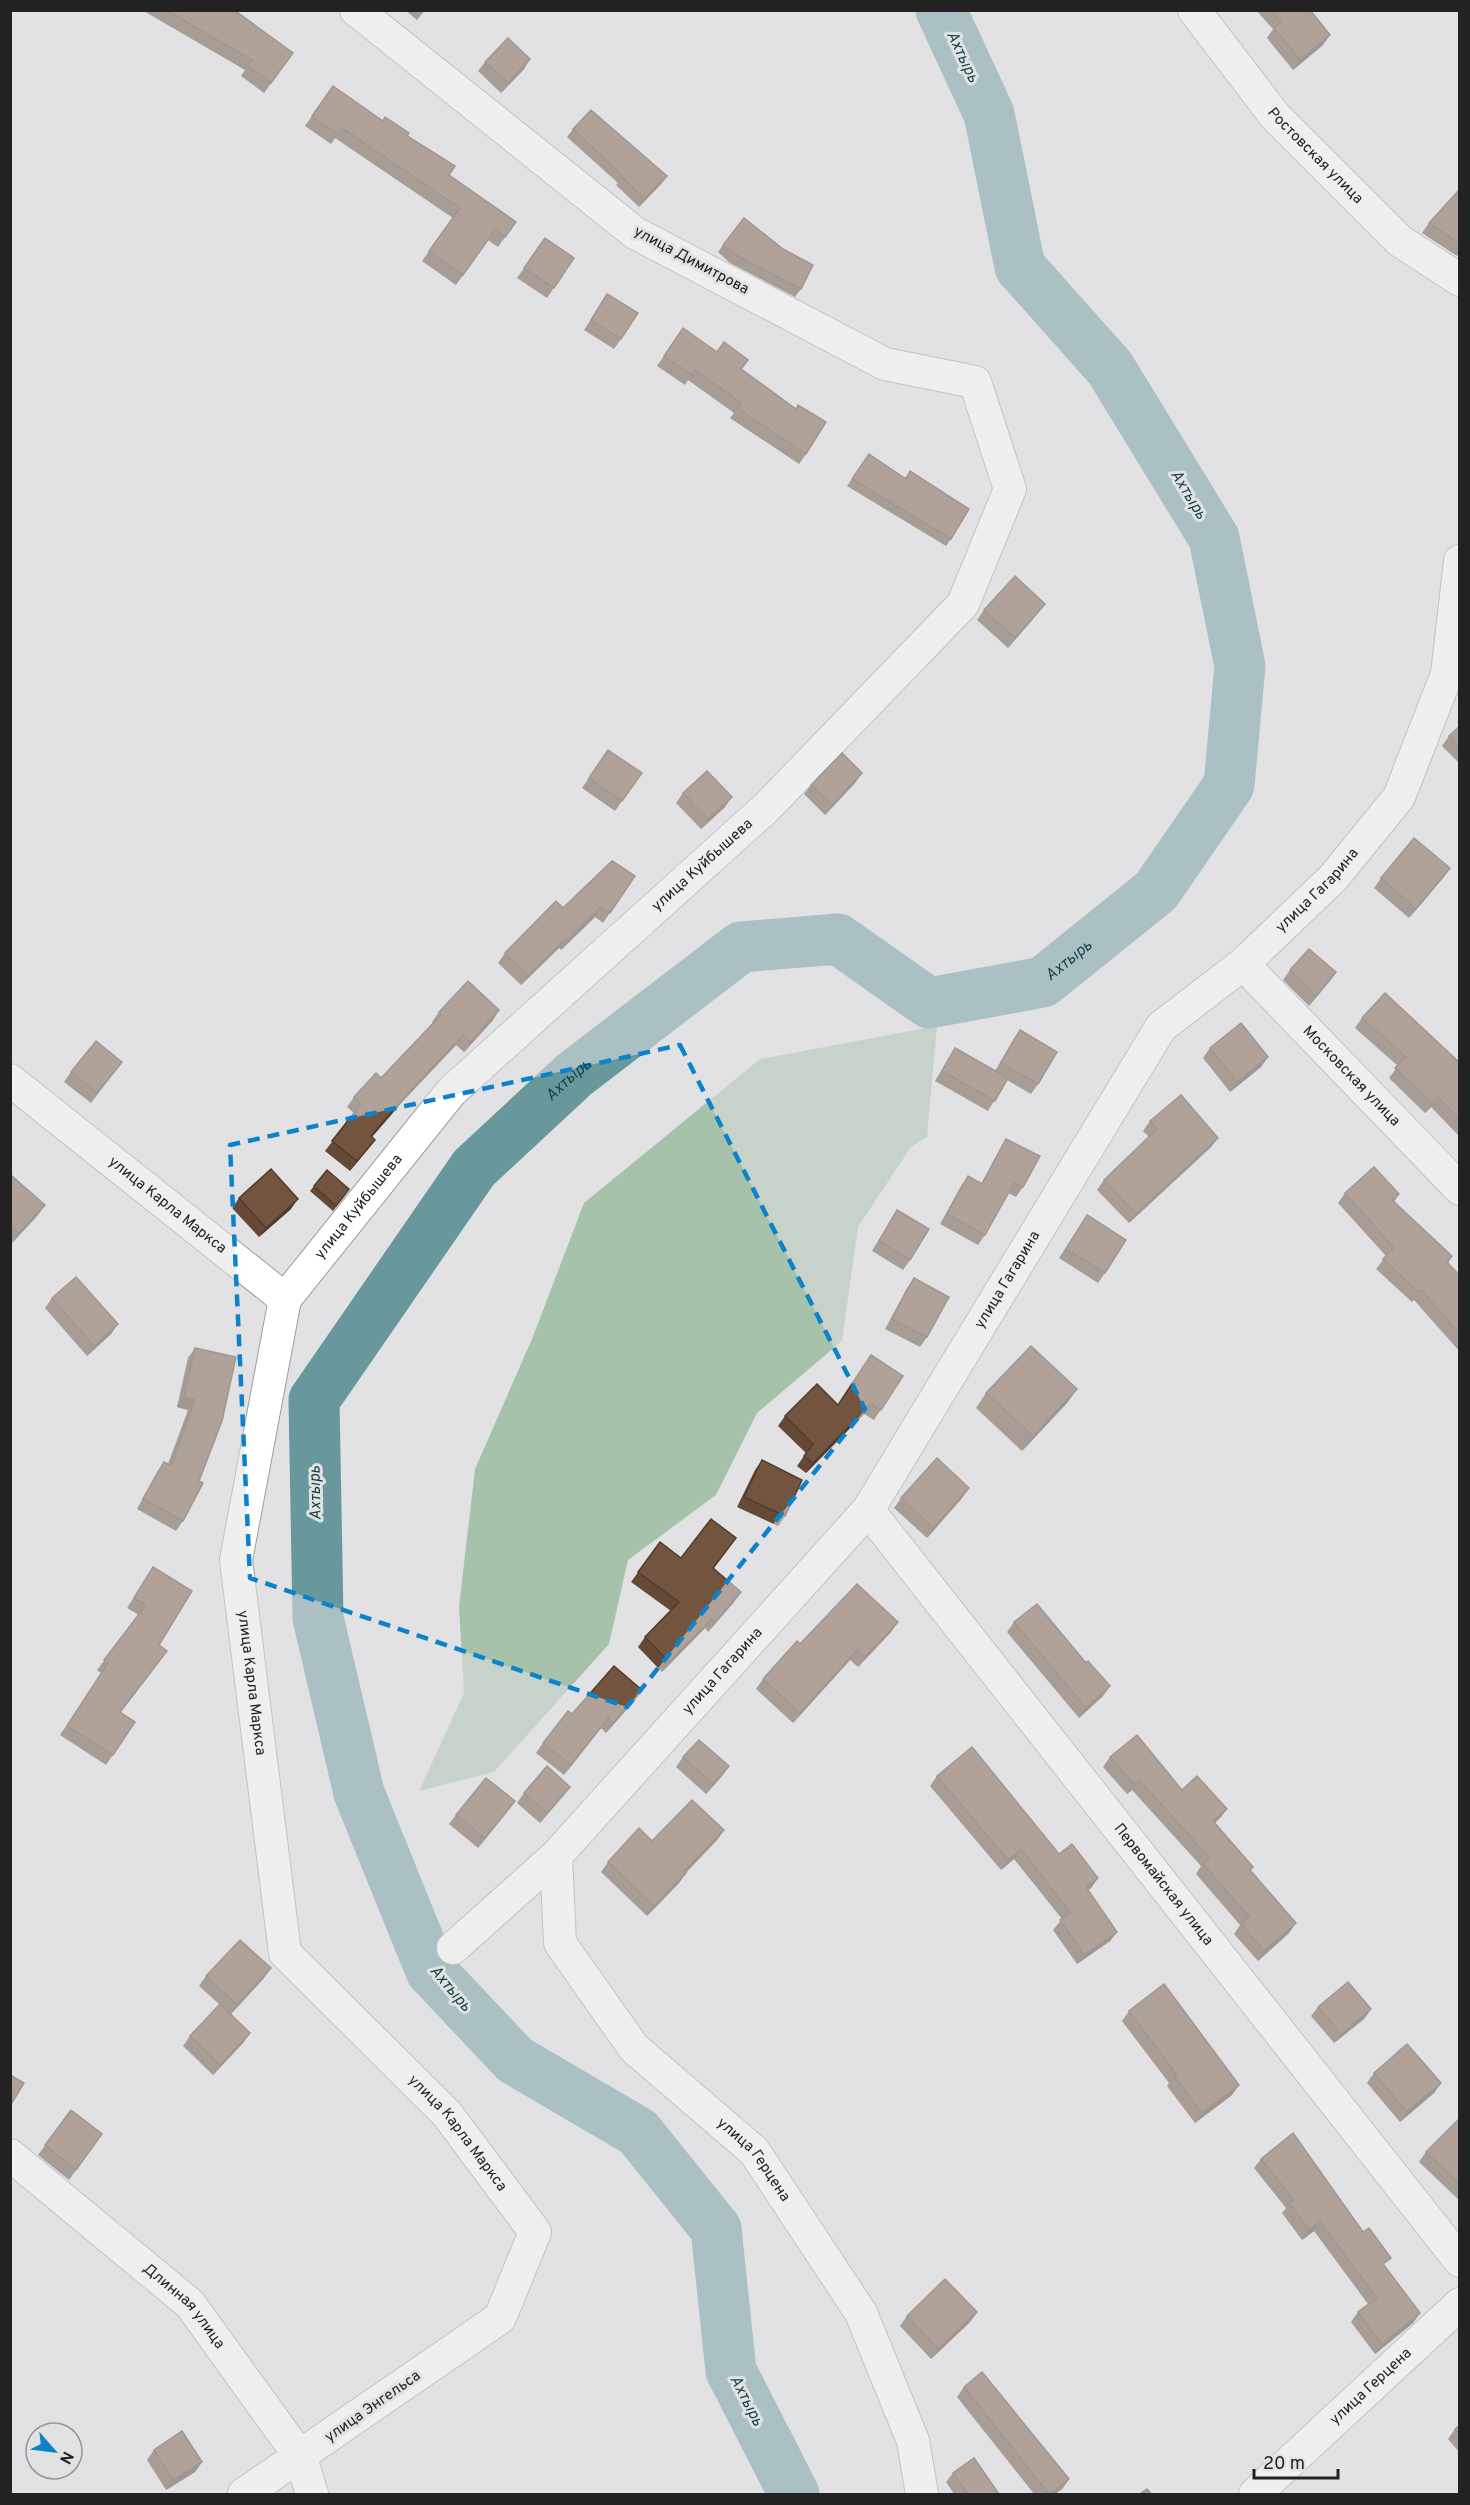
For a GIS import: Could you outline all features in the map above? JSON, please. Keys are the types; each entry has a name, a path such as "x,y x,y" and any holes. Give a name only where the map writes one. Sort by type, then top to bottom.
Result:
{"street":[{"name":"улица Димитрова","path":"356,10 635,233 885,364 975,382"},
{"name":"Ростовская улица","path":"1194,10 1283,124 1400,240 1460,280"},
{"name":"улица Куйбышева","path":"285,1299 451,1092 767,807 963,604 1010,489 975,382"},
{"name":"улица Гагарина","path":"453,1948 556,1856 868,1510 1161,1027 1243,964 1333,878 1399,797 1447,674 1460,561"},
{"name":"Московская улица","path":"1243,964 1460,1189"},
{"name":"улица Карла Маркса","path":"10,1080 285,1299 236,1560 285,1953 447,2114 535,2232 500,2318"},
{"name":"Первомайская улица","path":"868,1510 1460,2260"},
{"name":"улица Герцена","path":"556,1856 560,1943 634,2048 754,2151 861,2313 913,2441 922,2494"},
{"name":"Длинная улица","path":"10,2155 190,2304 301,2458 312,2494"},
{"name":"улица Герцена","path":"1255,2494 1460,2304"},
{"name":"улица Энгельса","path":"244,2494 301,2458 500,2318"}],"highlighted area":[{"path":"680,1045 865,1409 627,1707 250,1578 230,1145"}],"green space":[{"path":"937,1026 927,1137 911,1147 858,1227 842,1341 757,1413 716,1495 628,1560 609,1644 494,1772 419,1791 464,1693 459,1607 475,1469 532,1339 584,1203 760,1059"}],"building":[{"path":"166,10 234,10 293,53 271,83 248,66 252,60"},
{"path":"1272,10 1310,10 1330,35 1300,60 1274,28 1281,22"},
{"path":"508,38 530,59 508,83 485,62"},
{"path":"333,86 383,121 385,117 409,133 407,136 455,166 449,175 516,222 505,237 495,230 463,275 429,251 460,208 342,128 338,134 312,116"},
{"path":"591,110 667,176 644,199 573,129"},
{"path":"1460,189 1460,244 1429,223"},
{"path":"744,218 783,249 813,265 801,289 736,255 723,245"},
{"path":"545,238 574,258 554,288 524,268"},
{"path":"607,294 638,313 621,339 591,320"},
{"path":"683,328 717,352 724,342 748,360 741,369 796,409 798,405 826,422 806,454 737,408 741,403 695,370 692,375 664,356"},
{"path":"869,454 906,479 910,471 969,509 951,539 852,479"},
{"path":"1015,576 1045,604 1015,638 984,610"},
{"path":"1460,726 1460,747 1449,736"},
{"path":"608,750 642,773 622,801 589,778"},
{"path":"842,753 862,773 832,805 811,785"},
{"path":"707,771 732,797 708,819 683,793"},
{"path":"1414,838 1450,868 1416,909 1381,878"},
{"path":"612,861 635,876 610,913 601,907 528,976 505,953 556,901 563,908"},
{"path":"1309,949 1336,972 1316,996 1290,970"},
{"path":"468,981 499,1010 470,1042 463,1035 410,1091 371,1136 375,1140 357,1161 332,1141 361,1104 354,1097 376,1073 381,1078 441,1015 439,1012"},
{"path":"1385,993 1460,1063 1460,1120 1438,1097 1432,1103 1395,1068 1406,1057 1362,1018"},
{"path":"1241,1023 1268,1057 1237,1082 1210,1048"},
{"path":"1020,1030 1057,1052 1038,1084 1001,1063"},
{"path":"96,1041 122,1062 97,1093 71,1072"},
{"path":"955,1048 1008,1078 995,1101 942,1071"},
{"path":"1181,1095 1218,1138 1136,1214 1104,1180 1157,1129 1150,1121"},
{"path":"1006,1139 1040,1156 1023,1187 1014,1183 985,1235 947,1214 968,1176 982,1184"},
{"path":"1374,1167 1399,1194 1392,1200 1452,1256 1447,1262 1460,1276 1460,1334 1421,1290 1418,1292 1383,1259 1394,1248 1345,1193"},
{"path":"271,1169 298,1199 266,1228 239,1198"},
{"path":"327,1170 349,1189 336,1206 314,1186"},
{"path":"12,1176 45,1205 19,1233 10,1225 10,1178"},
{"path":"897,1210 929,1229 910,1260 879,1241"},
{"path":"1087,1215 1126,1240 1105,1273 1066,1249"},
{"path":"76,1277 118,1324 94,1346 52,1298"},
{"path":"914,1278 949,1297 927,1337 892,1319"},
{"path":"1031,1346 1077,1389 1033,1436 986,1393"},
{"path":"195,1348 236,1357 222,1421 199,1481 203,1483 183,1521 143,1499 164,1462 171,1466 195,1400 184,1397"},
{"path":"871,1355 903,1376 881,1410 871,1404 813,1463 804,1456 813,1444 785,1416 817,1384 838,1405"},
{"path":"937,1458 969,1488 933,1528 901,1498"},
{"path":"762,1460 802,1480 785,1516 744,1497"},
{"path":"711,1519 736,1538 713,1568 741,1592 715,1622 712,1619 669,1662 645,1637 679,1602 638,1572 660,1542 681,1558"},
{"path":"153,1567 192,1591 159,1645 167,1651 120,1712 135,1722 113,1755 67,1726 108,1663 104,1660 146,1605 134,1598"},
{"path":"857,1584 898,1622 865,1657 857,1650 800,1713 763,1679 797,1641 800,1644"},
{"path":"1037,1604 1086,1663 1088,1661 1110,1686 1086,1708 1014,1622"},
{"path":"614,1666 642,1690 613,1723 608,1718 571,1765 543,1743 568,1711 572,1714"},
{"path":"1137,1735 1182,1790 1197,1776 1227,1809 1213,1821 1253,1867 1250,1870 1296,1923 1264,1951 1241,1924 1249,1917 1203,1864 1210,1858 1139,1780 1134,1784 1110,1757"},
{"path":"699,1740 729,1766 713,1784 683,1757"},
{"path":"972,1747 1059,1854 1072,1844 1098,1878 1086,1887 1117,1932 1084,1955 1060,1920 1071,1913 1021,1849 1008,1860 937,1776"},
{"path":"547,1766 570,1787 547,1813 524,1793"},
{"path":"486,1778 515,1801 485,1838 456,1815"},
{"path":"692,1800 724,1830 654,1906 608,1862 639,1828 652,1841"},
{"path":"240,1940 271,1968 237,2005 206,1976"},
{"path":"1348,1982 1371,2009 1341,2034 1318,2007"},
{"path":"1164,1984 1239,2085 1202,2113 1129,2011"},
{"path":"220,2004 250,2033 220,2065 190,2036"},
{"path":"1407,2044 1441,2083 1407,2112 1374,2073"},
{"path":"10,2075 24,2083 10,2106"},
{"path":"71,2110 102,2134 76,2170 45,2145"},
{"path":"1460,2118 1460,2184 1426,2152"},
{"path":"1293,2133 1363,2232 1369,2228 1391,2258 1383,2264 1420,2313 1382,2344 1358,2312 1377,2298 1320,2221 1309,2230 1289,2203 1294,2200 1261,2159"},
{"path":"945,2279 977,2312 938,2349 907,2316"},
{"path":"982,2372 1069,2479 1050,2494 964,2387"},
{"path":"1460,2425 1460,2435 1455,2429"},
{"path":"182,2431 202,2462 173,2480 154,2450"},
{"path":"974,2458 999,2494 968,2494 953,2473"},
{"path":"1147,2489 1151,2494 1140,2494"}],"waterway":[{"name":"Ахтырь","path":"794,2494 731,2371 716,2229 638,2132 515,2060 431,1971 359,1793 318,1618 314,1400 474,1168 574,1075 741,947 838,939 929,1003 1043,982 1156,891 1229,785 1240,666 1214,538 1110,368 1020,267 989,114 941,10"}]}
